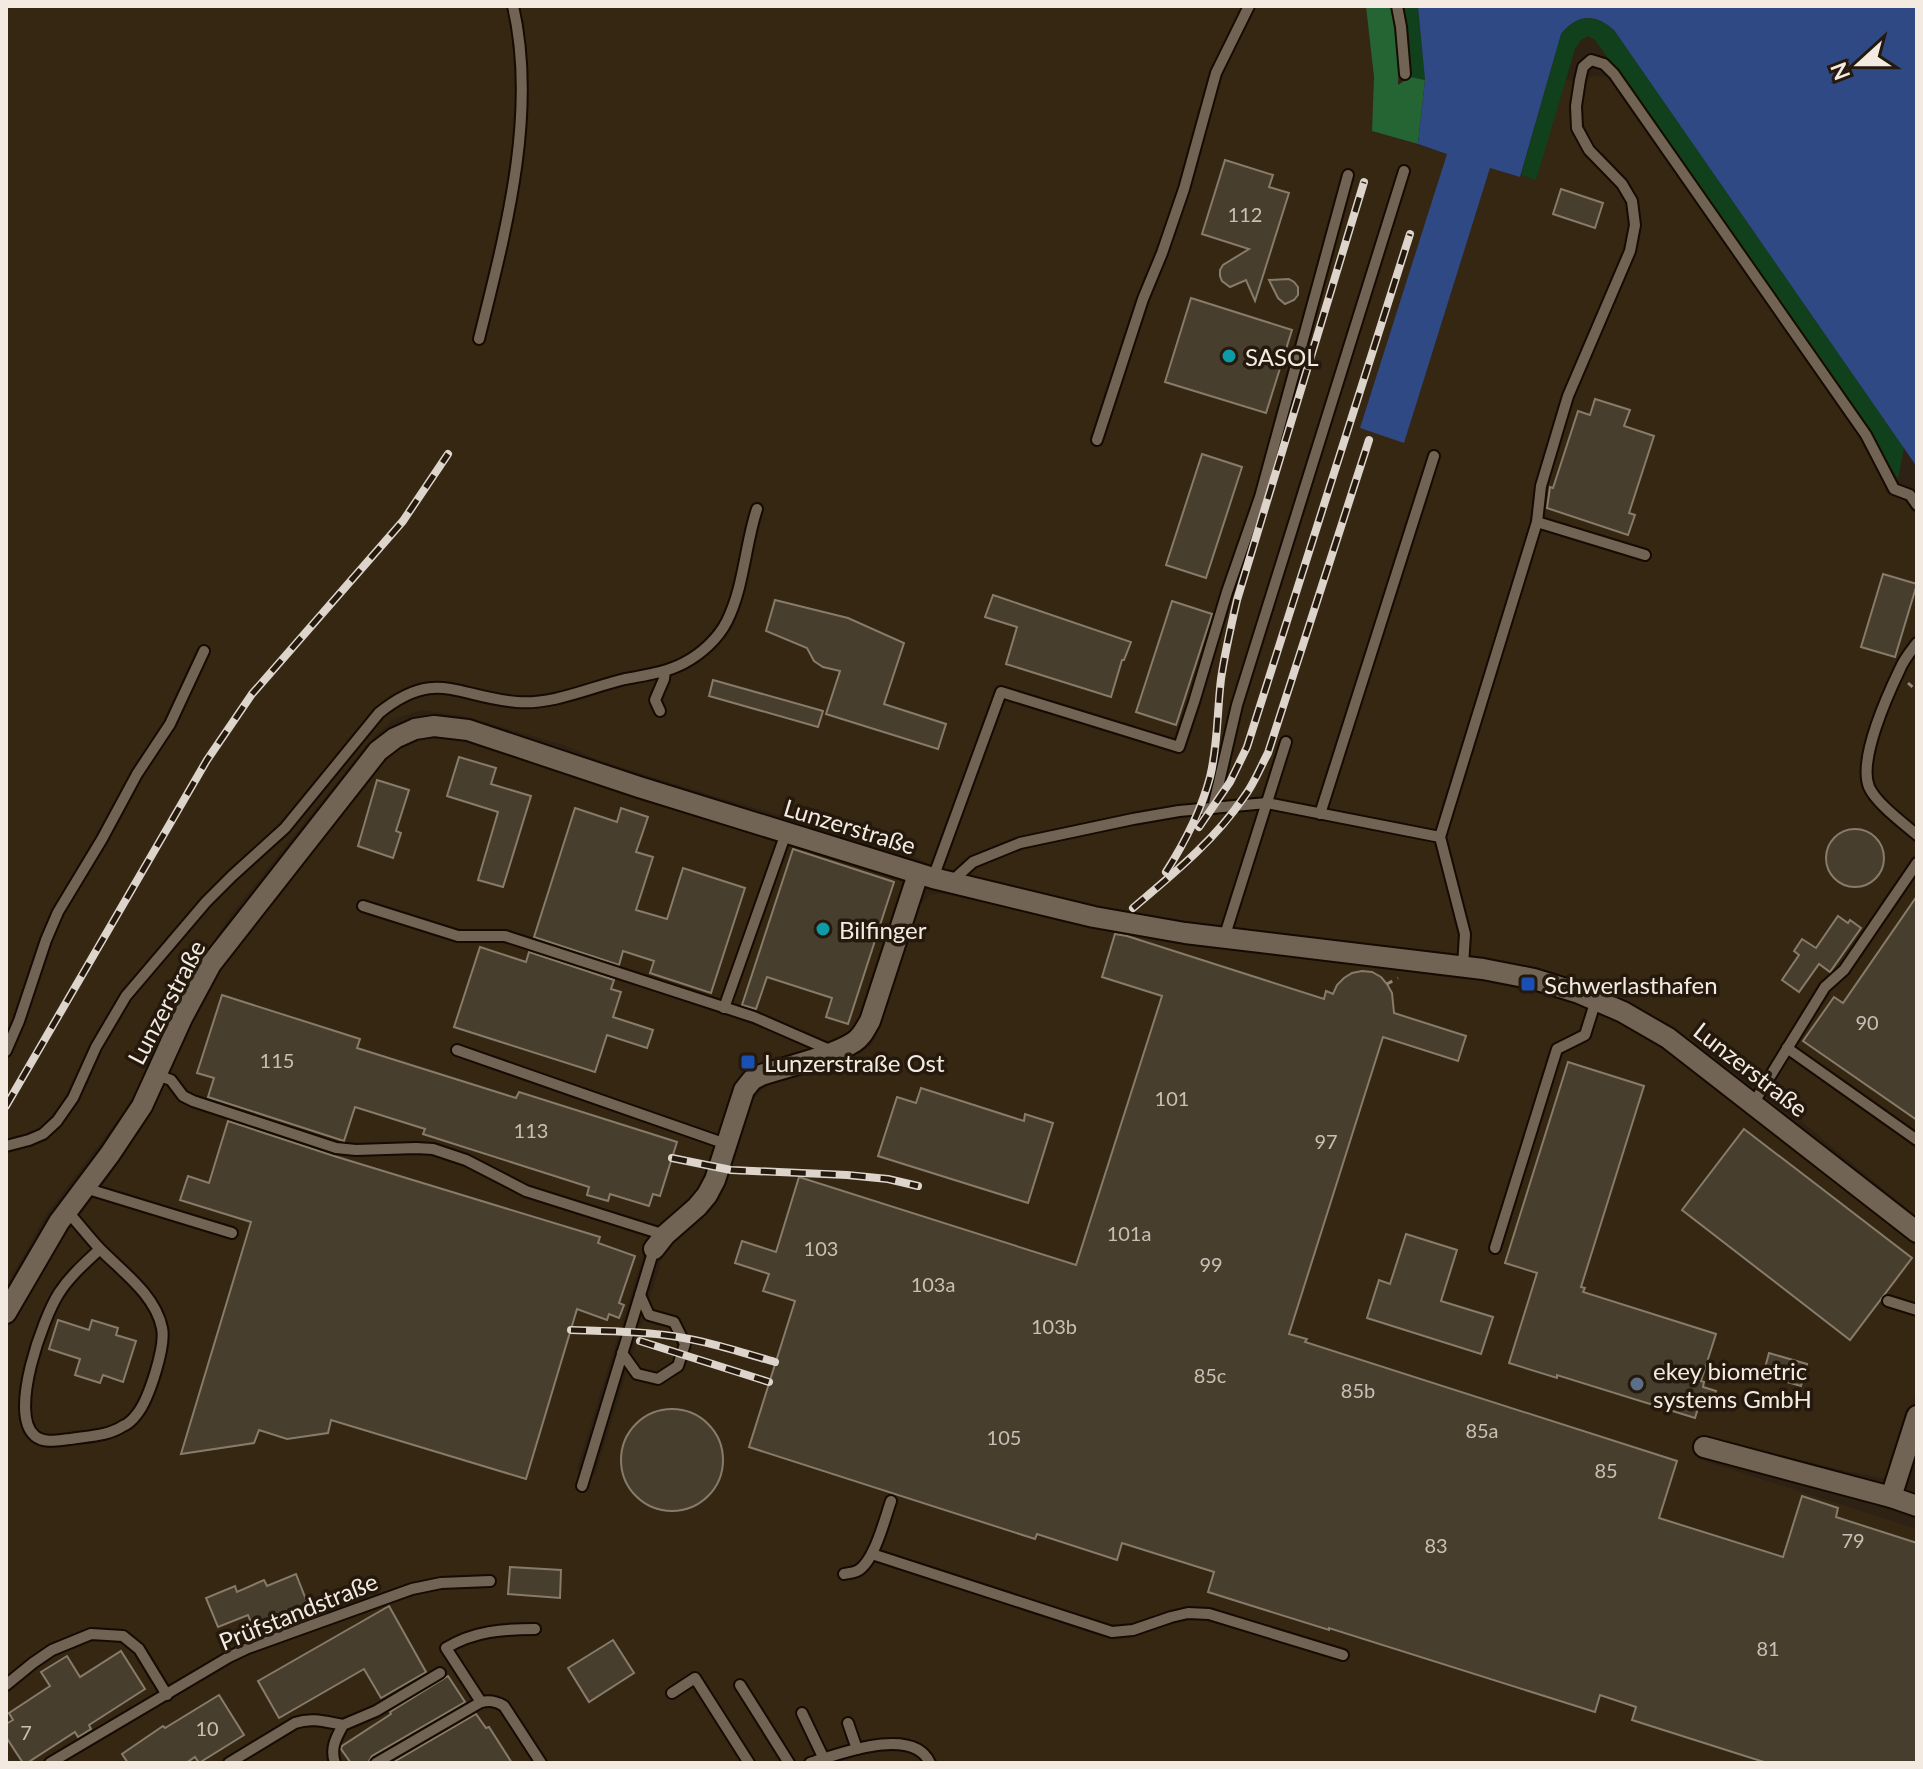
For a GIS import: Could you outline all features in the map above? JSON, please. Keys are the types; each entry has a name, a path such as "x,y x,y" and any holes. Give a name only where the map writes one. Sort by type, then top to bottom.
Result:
{"street":[{"name":"Lunzerstraße","path":"6,1313 67,1211 142,1106 182,1018 211,964 378,751 395,738 415,729 434,726 468,730 625,783 934,878 1094,917 1185,933 1483,969 1534,979 1579,993 1623,1012 1668,1038 1917,1232"},
{"path":"660,1242 707,1195 715,1180 744,1090 752,1080 834,1051 862,1036 934,878"},
{"path":"1891,1497 1917,1416"},
{"path":"1704,1447 1917,1506"}],"lane":[{"path":"479,339 502,245 523,97 513,6"},
{"path":"1097,440 1143,299 1184,189 1216,73 1249,6"},
{"path":"1397,6 1405,74"},
{"path":"1463,966 1465,934 1440,837 1537,522 1541,486 1568,396 1630,251 1635,225 1632,201 1622,184 1589,150 1577,128 1580,80 1583,67 1591,60 1604,64 1614,74 1866,435 1894,489 1910,495 1917,505"},
{"path":"1213,808 1237,705 1404,171"},
{"path":"934,878 1001,692 1179,747 1260,497 1348,175"},
{"path":"1320,814 1434,456"},
{"path":"6,1146 43,1134 57,1121 73,1098 96,1047 126,996 206,902 285,828 362,732 394,700 428,687 456,689 520,703 551,699 665,671 684,663 715,640 727,622 736,599 757,509"},
{"path":"1537,522 1645,555"},
{"path":"1916,832 1876,797 1869,787 1866,761 1869,744 1901,667 1917,643"},
{"path":"6,1051 58,912 137,774 170,724 204,651"},
{"path":"660,711 655,700 665,671"},
{"path":"1224,938 1286,742"},
{"path":"934,878 1020,843 1133,819 1267,803 1440,837"},
{"path":"724,1008 786,833"},
{"path":"1753,1104 1825,987 1844,970 1917,863"},
{"path":"363,906 458,936 505,936 754,1017 834,1051"},
{"path":"1495,1248 1557,1049 1585,1035 1596,1000"},
{"path":"1787,1048 1917,1140"},
{"path":"457,1050 726,1144"},
{"path":"157,1075 171,1080 183,1096 193,1101 336,1148 433,1149 466,1160 526,1191 660,1242 640,1295 582,1486"},
{"path":"85,1187 232,1233"},
{"path":"67,1211 100,1249 133,1280 153,1307 162,1328 162,1351 145,1399 137,1414 124,1426 106,1434 42,1441 28,1428 25,1417 24,1398 29,1375 57,1296 72,1276 100,1249"},
{"path":"622,1353 637,1374 658,1379 678,1366 685,1344 674,1322 649,1315 640,1295"},
{"path":"1888,1301 1917,1310"},
{"path":"844,1574 858,1571 866,1564 891,1501"},
{"path":"872,1554 1112,1632 1133,1630 1188,1613 1209,1614 1343,1655"},
{"name":"Prüfstandstraße","path":"50,1763 248,1648 401,1592 441,1583 490,1581"},
{"path":"481,1702 446,1648 488,1631 535,1629"},
{"path":"8,1679 52,1650 91,1634 123,1636 139,1649 167,1695"},
{"path":"229,1763 295,1723 313,1719 343,1725 376,1711 440,1673"},
{"path":"672,1693 695,1678 749,1763"},
{"path":"740,1685 789,1763"},
{"path":"376,1763 489,1700 504,1706 541,1763"},
{"path":"802,1713 824,1759"},
{"path":"848,1723 857,1749"},
{"path":"335,1763 333,1746 343,1725"},
{"path":"810,1763 883,1744 918,1749 930,1763"}],"shaded area":[{"path":"6,6 1403,6 1406,19 1370,34 1374,77 1372,131 1448,154 1361,428 1404,442 1490,168 1536,179 1565,79 1585,84 1589,77 1597,76 1613,81 1872,453 1886,492 1907,498 1917,511 1917,1217 1714,1053 1703,1076 1917,1242 1917,1389 1889,1480 1706,1440 1699,1459 1917,1529 1917,1763 6,1763 6,1329 42,1267 112,1172 143,1122 211,981 373,771 404,745 438,736 460,739 902,881 904,889 857,1030 846,1037 768,1063 735,1087 705,1178 695,1193 648,1239 577,1469 595,1475 664,1252 719,1200 752,1100 763,1089 780,1080 861,1052 872,1044 919,905 930,895 941,893 1185,945 1441,973 1521,985 1583,1004 1626,1024 1703,1075 1713,1053 1609,994 1549,973 1489,958 1142,916 944,872 905,852 601,761 566,746 464,716 422,710 394,719 368,743 233,912 195,970 171,1016 156,1058 126,1109 46,1215 6,1287"}],"green space":[{"path":"1366,6 1392,6 1399,59 1398,85 1410,77 1425,80 1418,144 1372,131 1374,77"},
{"path":"1403,6 1418,6 1425,80 1410,77"},
{"path":"1587,18 1602,21 1614,30 1904,448 1898,479 1870,433 1595,40 1588,36 1575,49 1536,180 1521,175 1561,34 1572,23"}],"water":[{"path":"1418,6 1917,6 1917,467 1614,30 1600,21 1586,18 1573,23 1561,34 1520,177 1490,168 1404,443 1360,428 1447,154 1418,144 1425,80"}],"building":[{"path":"1225,160 1273,175 1269,187 1289,193 1255,301 1246,280 1230,287 1220,276 1223,265 1249,249 1202,234"},
{"path":"1561,189 1603,203 1595,228 1553,214"},
{"path":"1289,279 1298,287 1298,295 1285,304 1278,298 1269,280"},
{"name":"SASOL","path":"1191,298 1292,330 1266,413 1165,382"},
{"path":"1595,399 1630,410 1624,426 1654,436 1629,513 1635,515 1628,535 1547,508 1550,487 1553,488 1578,411 1590,415"},
{"path":"1202,454 1242,467 1206,578 1166,565"},
{"path":"1883,574 1917,584 1895,657 1861,647"},
{"path":"993,595 1131,642 1111,697 1006,664 1017,627 985,617"},
{"path":"775,600 848,618 904,643 884,704 946,724 938,749 826,714 840,671 823,667 814,661 807,648 766,631"},
{"path":"1172,601 1212,614 1176,725 1136,712"},
{"path":"713,680 823,711 818,727 709,696"},
{"path":"459,757 496,768 491,784 531,796 503,887 478,880 498,812 447,796"},
{"path":"377,780 409,790 396,831 401,833 393,858 358,846"},
{"path":"575,808 617,822 621,808 648,817 636,852 653,857 636,910 667,919 683,868 745,888 711,993 650,973 654,961 623,951 619,965 534,937"},
{"path":"1855,829 1876,837 1884,858 1876,879 1855,887 1834,879 1826,858 1834,837"},
{"name":"Bilfinger","path":"793,849 894,882 848,1024 826,1017 832,998 767,977 756,1009 742,1005"},
{"path":"1917,896 1917,1120 1803,1041 1834,997 1843,1003"},
{"path":"1838,916 1861,928 1830,972 1819,964 1799,992 1782,980 1799,955 1794,951 1802,939 1816,948"},
{"path":"1115,934 1324,999 1326,991 1333,994 1337,985 1352,973 1372,972 1381,977 1392,993 1394,1013 1466,1036 1458,1061 1383,1037 1289,1334 1307,1339 1305,1342 1677,1461 1659,1518 1783,1557 1802,1496 1838,1508 1836,1517 1917,1543 1917,1763 1767,1763 1632,1720 1636,1707 1600,1695 1595,1712 1208,1592 1214,1572 1122,1543 1117,1560 1037,1534 1035,1539 749,1447 795,1301 763,1291 769,1274 735,1263 742,1241 776,1252 799,1177 1076,1265 1162,996 1102,977"},
{"path":"480,947 526,962 529,952 614,980 611,989 621,992 613,1017 653,1030 647,1048 607,1035 595,1072 454,1027"},
{"path":"222,995 360,1039 357,1048 516,1098 519,1092 677,1142 660,1196 653,1194 649,1206 610,1194 608,1201 587,1195 589,1187 423,1134 425,1129 355,1107 344,1141 208,1097 214,1078 197,1073"},
{"path":"1568,1062 1644,1086 1581,1287 1585,1288 1583,1292 1716,1334 1701,1381 1704,1382 1703,1387 1716,1391 1710,1408 1699,1405 1695,1418 1509,1363 1537,1273 1505,1263"},
{"path":"921,1088 1024,1121 1025,1114 1053,1123 1028,1203 878,1156 897,1097 916,1103"},
{"path":"228,1121 600,1237 598,1243 635,1256 619,1303 624,1305 619,1318 609,1314 607,1320 577,1309 526,1479 331,1420 328,1433 287,1439 259,1430 254,1443 181,1454 251,1222 180,1200 188,1176 209,1183"},
{"path":"1744,1129 1912,1258 1850,1340 1682,1210"},
{"path":"1406,1234 1457,1250 1441,1301 1493,1317 1481,1354 1367,1318 1379,1280 1390,1284"},
{"path":"58,1320 89,1330 92,1320 118,1328 116,1335 136,1341 123,1382 103,1375 100,1383 75,1375 80,1359 49,1349"},
{"path":"1769,1353 1807,1364 1801,1386 1763,1375"},
{"path":"672,1409 691,1413 708,1424 719,1441 723,1460 719,1479 708,1496 691,1507 672,1511 653,1507 636,1496 625,1479 621,1460 625,1441 636,1424 653,1413"},
{"path":"510,1567 561,1570 560,1598 508,1594"},
{"path":"296,1574 310,1610 284,1621 282,1615 253,1627 248,1615 218,1627 206,1598 235,1586 237,1592 264,1580 267,1586"},
{"path":"389,1606 426,1672 381,1698 364,1669 279,1718 258,1681"},
{"path":"613,1640 634,1673 589,1702 568,1668"},
{"path":"121,1651 145,1689 89,1725 91,1729 78,1737 75,1732 23,1763 6,1737 6,1724 13,1720 9,1713 50,1686 41,1672 67,1656 80,1677"},
{"path":"448,1676 465,1702 372,1756 368,1763 351,1763 342,1746"},
{"path":"219,1695 244,1735 199,1763 195,1757 186,1763 128,1763 122,1754 163,1726 165,1728"},
{"path":"476,1714 486,1728 489,1727 512,1763 392,1763"}],"railway":[{"path":"1166,872 1192,826 1210,777 1221,679 1237,600 1364,182"},
{"path":"1199,827 1230,782 1247,747 1410,234"},
{"path":"1133,908 1206,842 1232,813 1257,776 1268,753 1369,440"},
{"path":"6,1106 207,760 252,694 403,521 448,454"},
{"path":"672,1158 731,1170 847,1175 918,1186"},
{"path":"571,1330 672,1336 775,1362"},
{"path":"640,1341 769,1382"}],"place":[{"name":"SASOL","path":"1229,356"},
{"name":"Bilfinger","path":"823,929"},
{"name":"Schwerlasthafen","path":"1528,984"},
{"name":"Lunzerstraße Ost","path":"748,1062"},
{"name":"ekey biometric systems GmbH","path":"1637,1384"}]}
